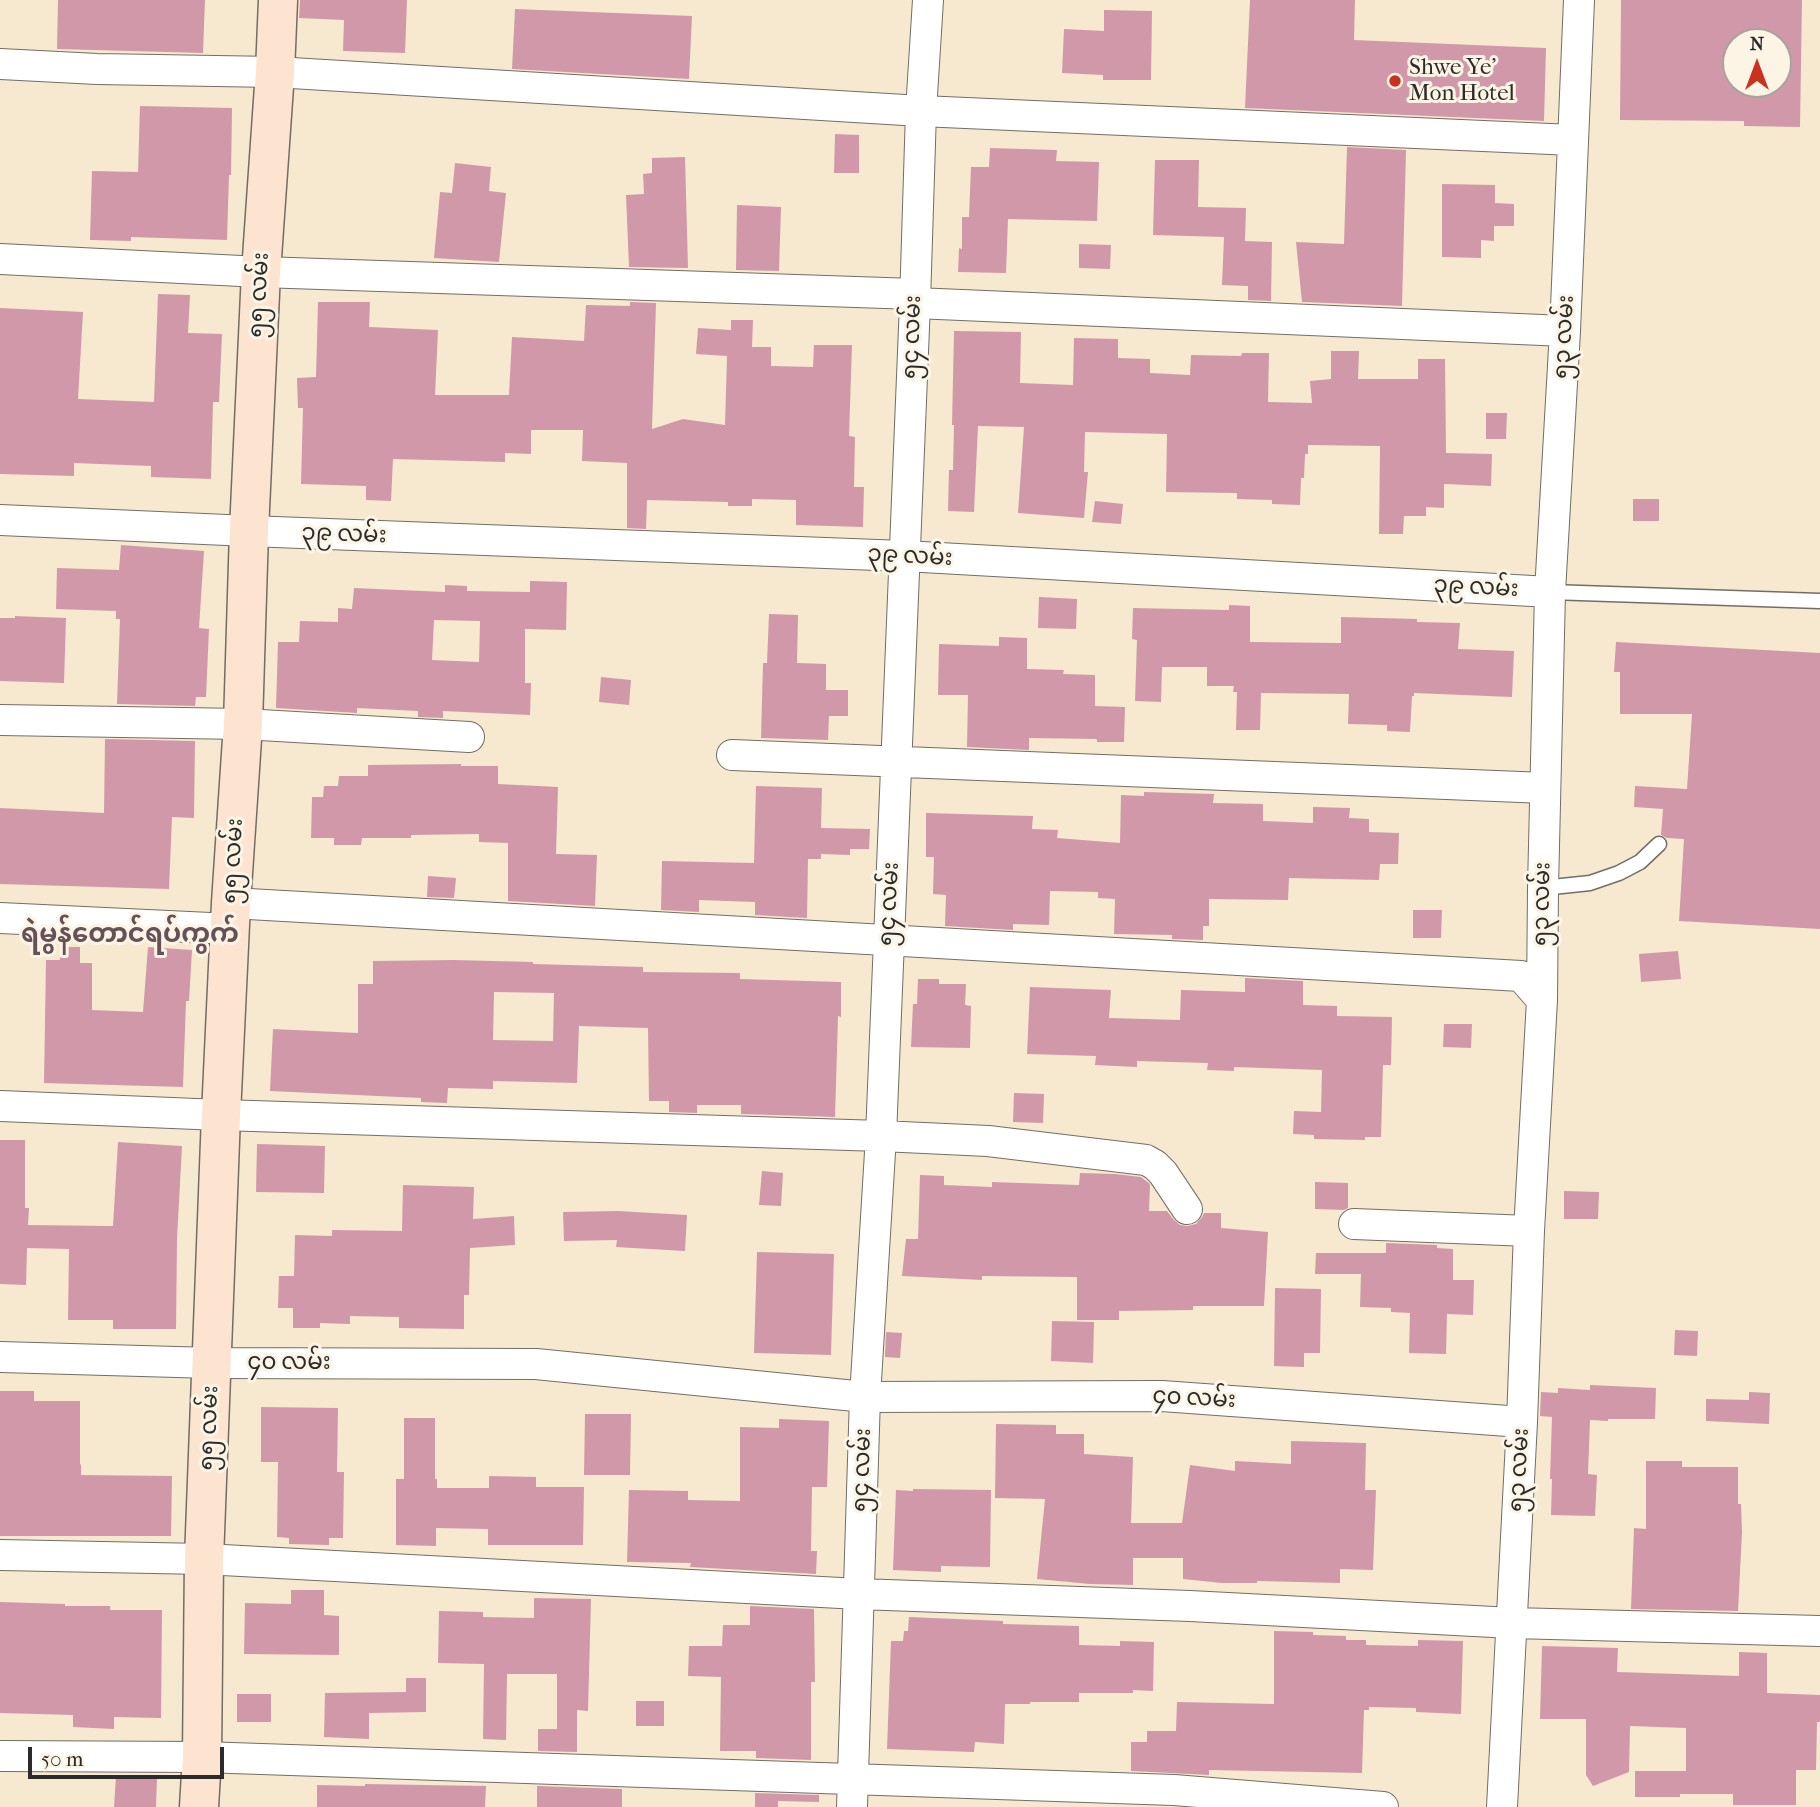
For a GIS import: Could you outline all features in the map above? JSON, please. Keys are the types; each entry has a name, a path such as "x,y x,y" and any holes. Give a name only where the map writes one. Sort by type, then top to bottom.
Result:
{"main road":[{"name":"၅၅ လမ်း","path":"199,1807 204,1559 221,1115 243,724 261,272 278,0"}],"street":[{"name":"၅၄ လမ်း","path":"853,1793 865,1398 881,1136 921,111 928,0"},
{"name":"၅၃ လမ်း","path":"1502,1807 1542,1000 1550,592 1565,331 1579,0"},
{"path":"0,64 97,69 275,72 921,111 1573,140"},
{"path":"0,259 915,298 1565,331"},
{"name":"၃၉ လမ်း","path":"0,520 904,556 1550,592"},
{"path":"0,720 243,724 469,737"},
{"path":"732,755 1545,788"},
{"path":"0,918 231,916 889,941 1521,976 1542,1000"},
{"path":"0,1106 989,1142 1146,1160 1155,1164 1163,1173 1187,1209"},
{"path":"1354,1224 1530,1231"},
{"name":"၄၀ လမ်း","path":"0,1357 212,1363 536,1364 865,1398 1162,1396 1522,1422"},
{"path":"0,1555 204,1559 859,1594 1190,1606 1512,1623 1820,1631"},
{"path":"0,1756 202,1757 853,1793 1174,1790 1383,1807"}],"lane":[{"name":"၃၉ လမ်း","path":"1550,592 1820,601"},
{"path":"1543,888 1590,883 1619,873 1640,862 1659,844"}],"building":[{"path":"58,0 205,0 203,53 57,49"},
{"path":"300,0 407,0 405,53 343,51 344,20 299,18"},
{"name":"Shwe Ye' Mon Hotel","path":"1250,0 1355,0 1354,40 1546,48 1544,121 1245,108"},
{"path":"1621,0 1802,0 1800,127 1744,126 1744,121 1620,120"},
{"path":"515,9 692,16 689,79 512,69"},
{"path":"1104,10 1152,11 1151,80 1103,80 1103,75 1062,73 1064,29 1104,31"},
{"path":"140,106 232,108 227,240 131,237 131,241 90,240 92,171 138,172"},
{"path":"835,134 859,135 859,173 834,173"},
{"path":"1347,147 1406,150 1402,306 1302,302 1296,242 1344,244"},
{"path":"990,148 1057,150 1056,161 1099,162 1097,221 1008,219 1006,273 958,272 959,248 962,249 962,217 969,217 971,167 989,167"},
{"path":"685,157 688,268 629,267 626,195 644,194 643,174 652,173 652,158"},
{"path":"1155,160 1199,160 1198,207 1246,208 1245,241 1272,242 1271,301 1248,300 1248,286 1222,285 1224,237 1153,235"},
{"path":"455,163 491,167 489,191 506,193 499,262 434,258 440,192 452,193"},
{"path":"1442,184 1495,185 1495,203 1514,204 1514,226 1494,226 1494,241 1481,240 1481,258 1442,257"},
{"path":"737,205 781,207 779,271 736,270"},
{"path":"1079,244 1111,245 1110,269 1079,268"},
{"path":"158,294 190,295 188,333 222,334 219,402 213,402 211,479 151,477 151,466 74,463 74,476 0,474 0,308 83,312 78,399 154,402"},
{"path":"318,302 370,302 369,327 438,330 435,395 509,395 512,337 584,341 586,305 630,306 630,302 656,303 652,429 683,419 725,425 727,356 696,354 698,328 731,330 731,320 753,320 752,347 771,347 771,366 813,367 814,345 852,345 849,436 855,437 854,487 864,487 863,527 796,525 796,500 752,499 752,506 728,506 728,502 647,500 646,529 627,528 627,463 582,461 583,430 531,430 531,454 505,453 505,462 393,459 391,501 366,500 366,486 301,484 303,408 298,408 297,378 316,377"},
{"path":"954,331 1021,332 1020,383 1073,385 1074,338 1118,339 1118,358 1150,359 1150,373 1190,375 1191,355 1241,356 1242,353 1269,353 1268,402 1312,403 1310,381 1331,379 1331,351 1359,351 1358,379 1418,379 1418,359 1445,359 1446,453 1492,454 1491,486 1444,484 1444,508 1426,507 1426,516 1404,516 1403,534 1379,534 1380,446 1308,445 1304,478 1301,478 1300,505 1272,504 1272,500 1237,499 1237,493 1166,492 1167,434 1085,432 1084,472 1088,472 1084,518 1018,513 1024,427 978,426 974,512 948,511 949,470 953,470"},
{"path":"1486,413 1507,413 1506,439 1486,439"},
{"path":"1633,499 1659,499 1659,521 1633,521"},
{"path":"1095,501 1123,504 1121,524 1092,522"},
{"path":"121,545 204,551 199,628 209,629 206,697 196,697 195,706 117,704 120,619 116,619 116,611 56,609 57,568 119,570"},
{"path":"530,581 567,582 566,630 525,629 525,683 531,683 530,715 443,711 443,718 418,717 418,711 357,708 357,713 276,708 278,642 299,642 300,621 338,622 338,608 352,609 354,588 445,592 445,585 467,586 467,591 530,592","holes":["434,620 480,621 479,662 432,660"]},
{"path":"1039,597 1077,599 1076,629 1038,628"},
{"path":"1229,605 1250,606 1250,642 1341,643 1341,617 1460,623 1458,649 1514,651 1512,697 1414,693 1410,732 1387,731 1387,725 1348,724 1349,694 1261,693 1260,730 1236,730 1237,692 1233,692 1234,686 1207,686 1207,667 1162,667 1161,702 1135,701 1137,640 1132,639 1133,608 1229,610"},
{"path":"769,614 798,615 797,663 826,664 826,690 848,690 848,716 829,716 828,740 761,738 763,663 767,663"},
{"path":"0,618 66,618 64,683 0,681"},
{"path":"999,637 1027,638 1027,669 1064,670 1063,674 1095,675 1095,706 1125,707 1124,742 1029,738 1029,750 967,747 968,695 938,695 939,644 999,646"},
{"path":"1616,642 1820,653 1820,929 1679,921 1684,839 1661,835 1663,809 1634,807 1635,786 1687,789 1692,714 1620,714 1620,672 1614,672"},
{"path":"601,677 631,680 629,705 599,702"},
{"path":"105,739 195,741 194,818 172,817 169,889 0,884 0,808 104,813"},
{"path":"368,765 498,766 498,784 558,787 556,854 597,855 595,906 508,901 508,843 479,842 479,834 362,838 361,845 334,845 334,838 311,838 312,797 323,797 324,786 338,786 339,776 368,776"},
{"path":"756,786 822,788 821,828 870,829 869,849 850,849 850,855 821,854 821,859 808,859 807,918 755,915 755,902 699,900 699,912 661,910 662,861 754,863"},
{"path":"1144,792 1214,794 1213,803 1263,804 1263,821 1313,823 1313,807 1350,808 1349,818 1369,819 1369,832 1399,833 1398,864 1380,864 1379,880 1289,878 1288,900 1209,899 1209,926 1203,926 1203,940 1172,939 1172,935 1114,934 1115,899 1098,898 1098,892 1050,891 1049,925 1013,924 1013,930 945,926 946,895 933,894 934,857 926,857 926,813 1033,816 1032,829 1058,830 1057,838 1120,843 1121,795 1144,796"},
{"path":"428,876 456,878 454,898 427,897"},
{"path":"1413,910 1442,910 1441,938 1413,938"},
{"path":"60,947 80,947 80,963 92,963 92,1010 143,1012 148,947 192,950 189,1001 186,1001 183,1087 44,1083 46,960 60,960"},
{"path":"1678,951 1681,979 1641,982 1639,954"},
{"path":"373,961 533,962 643,967 643,972 740,973 740,979 841,982 835,1117 741,1114 741,1105 697,1105 697,1113 669,1112 669,1101 649,1101 648,1028 579,1026 577,1083 493,1081 493,1089 448,1088 447,1103 421,1102 421,1098 270,1091 273,1029 358,1033 358,984 373,984","holes":["494,992 554,993 553,1041 493,1040"]},
{"path":"1245,978 1303,981 1303,1005 1337,1006 1337,1016 1392,1017 1391,1065 1383,1065 1381,1137 1365,1137 1365,1140 1314,1139 1314,1135 1293,1134 1294,1111 1321,1112 1322,1070 1234,1067 1234,1071 1207,1070 1208,1063 1137,1061 1137,1067 1095,1065 1096,1056 1027,1054 1030,987 1111,990 1109,1018 1180,1020 1181,990 1245,992"},
{"path":"918,979 939,979 939,984 966,984 965,1005 971,1006 970,1048 911,1047 913,1004 917,1004"},
{"path":"1444,1024 1472,1024 1471,1048 1443,1047"},
{"path":"1014,1093 1044,1094 1043,1123 1013,1122"},
{"path":"0,1140 25,1140 25,1208 29,1208 28,1225 113,1226 118,1142 182,1146 176,1329 113,1329 113,1320 68,1320 69,1249 27,1248 26,1285 0,1284"},
{"path":"257,1144 325,1146 324,1193 256,1192"},
{"path":"762,1171 783,1173 781,1206 759,1205"},
{"path":"1080,1173 1141,1177 1150,1184 1149,1211 1167,1211 1180,1225 1196,1224 1204,1213 1221,1213 1221,1228 1268,1232 1264,1306 1193,1306 1193,1310 1119,1311 1119,1320 1077,1320 1077,1277 982,1276 982,1280 902,1276 906,1239 918,1239 920,1175 944,1176 944,1185 992,1187 992,1182 1079,1185"},
{"path":"1315,1182 1348,1183 1348,1208 1315,1209"},
{"path":"403,1185 474,1187 473,1219 514,1216 515,1245 470,1248 469,1295 464,1295 464,1329 399,1328 399,1317 350,1316 350,1324 320,1323 320,1328 293,1328 293,1308 278,1308 279,1276 294,1276 295,1235 332,1236 332,1230 402,1231"},
{"path":"1564,1191 1599,1192 1598,1219 1564,1219"},
{"path":"618,1211 687,1215 685,1251 616,1247 617,1240 564,1241 563,1212"},
{"path":"1386,1243 1437,1245 1437,1248 1453,1249 1453,1280 1474,1280 1473,1315 1447,1314 1446,1354 1409,1353 1410,1313 1391,1312 1391,1308 1360,1307 1361,1274 1315,1274 1316,1253 1386,1253"},
{"path":"757,1252 834,1254 831,1355 754,1353"},
{"path":"1275,1288 1321,1289 1320,1353 1304,1353 1304,1367 1274,1366"},
{"path":"1052,1321 1094,1322 1093,1363 1051,1361"},
{"path":"1675,1330 1698,1331 1697,1356 1674,1355"},
{"path":"886,1332 902,1333 900,1358 885,1357"},
{"path":"1590,1385 1656,1388 1655,1419 1590,1420 1588,1474 1597,1475 1595,1516 1551,1515 1552,1417 1540,1416 1541,1392 1558,1393 1558,1388 1590,1390"},
{"path":"0,1391 34,1391 34,1401 80,1401 81,1475 172,1476 171,1536 0,1536"},
{"path":"1749,1392 1770,1393 1769,1424 1706,1421 1706,1399 1749,1400"},
{"path":"261,1407 338,1408 337,1472 344,1472 343,1538 329,1538 329,1545 289,1544 289,1538 277,1537 278,1462 261,1462"},
{"path":"585,1414 631,1414 630,1475 584,1475"},
{"path":"404,1418 435,1418 437,1488 489,1488 489,1476 536,1477 536,1487 584,1487 583,1545 488,1545 488,1529 436,1528 436,1546 396,1545 396,1479 404,1479"},
{"path":"779,1419 829,1421 827,1487 812,1487 811,1551 817,1551 816,1574 690,1567 691,1563 627,1562 629,1490 688,1491 688,1500 740,1501 740,1427 779,1428"},
{"path":"996,1424 1056,1425 1056,1434 1084,1434 1084,1454 1133,1457 1131,1523 1182,1523 1190,1465 1235,1471 1235,1461 1291,1464 1291,1441 1366,1443 1365,1490 1376,1490 1373,1570 1340,1569 1340,1583 1222,1583 1183,1579 1183,1558 1133,1558 1133,1585 1037,1579 1045,1499 995,1498"},
{"path":"1646,1461 1682,1461 1682,1467 1738,1467 1738,1504 1741,1504 1742,1532 1738,1611 1631,1609 1634,1528 1646,1529"},
{"path":"896,1490 991,1490 990,1567 941,1566 941,1572 893,1570"},
{"path":"291,1590 324,1590 324,1615 339,1616 339,1655 244,1654 245,1603 291,1604"},
{"path":"534,1598 591,1599 588,1711 577,1710 577,1752 538,1751 538,1729 557,1729 557,1674 507,1674 506,1740 483,1739 484,1664 438,1663 439,1611 483,1612 483,1617 534,1618"},
{"path":"0,1602 110,1606 110,1610 162,1610 161,1718 114,1717 114,1729 73,1727 73,1715 0,1713"},
{"path":"750,1606 814,1609 815,1682 811,1682 811,1760 756,1758 756,1751 720,1751 721,1677 688,1676 689,1646 722,1646 723,1625 750,1625"},
{"path":"909,1617 1079,1626 1079,1645 1120,1646 1120,1641 1154,1642 1153,1691 1079,1693 1079,1702 1005,1704 1004,1744 975,1742 974,1752 887,1749 891,1641 903,1641 904,1631 908,1631"},
{"path":"1274,1631 1346,1636 1346,1640 1366,1640 1366,1645 1418,1646 1418,1640 1463,1641 1461,1714 1416,1712 1416,1708 1369,1707 1369,1710 1364,1710 1362,1773 1209,1770 1209,1775 1131,1771 1131,1742 1147,1742 1147,1731 1176,1731 1177,1702 1274,1704"},
{"path":"1542,1646 1618,1648 1617,1672 1739,1676 1739,1652 1767,1653 1767,1693 1820,1695 1816,1770 1796,1770 1796,1805 1733,1805 1733,1794 1635,1797 1635,1771 1686,1771 1686,1728 1630,1726 1629,1772 1593,1786 1586,1775 1586,1719 1540,1719"},
{"path":"406,1678 426,1678 426,1712 369,1713 369,1739 324,1737 325,1693 406,1692"},
{"path":"237,1694 271,1694 271,1722 237,1722"},
{"path":"636,1701 664,1701 664,1726 636,1726"},
{"path":"116,1776 157,1778 156,1807 114,1807"},
{"path":"317,1785 486,1786 485,1807 317,1807"},
{"path":"537,1786 622,1789 622,1807 537,1807"},
{"path":"755,1793 819,1795 819,1802 778,1801 778,1807 755,1807"}],"place":[{"name":"Shwe Ye' Mon Hotel","path":"1395,81"}],"district":[{"name":"ရဲမွန်တောင်ရပ်ကွက်","path":"130,936"}]}
